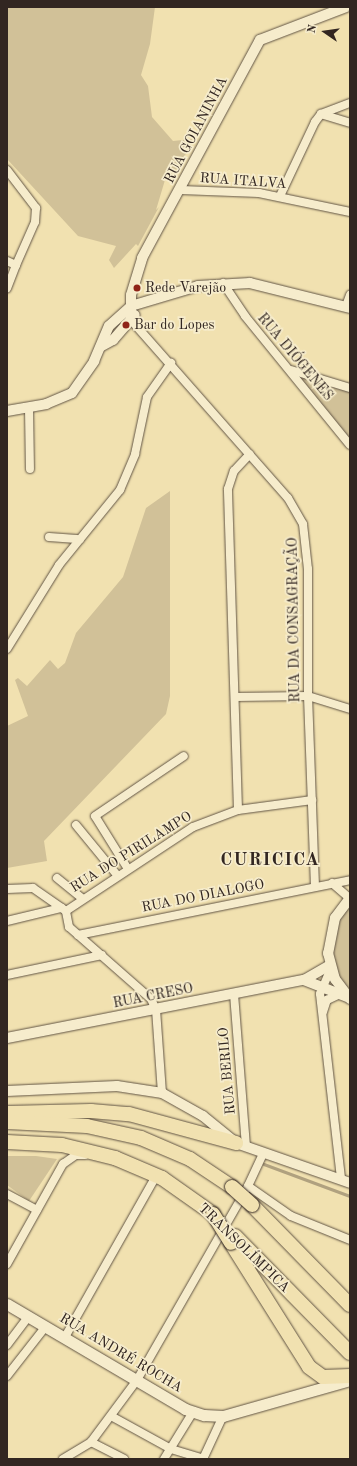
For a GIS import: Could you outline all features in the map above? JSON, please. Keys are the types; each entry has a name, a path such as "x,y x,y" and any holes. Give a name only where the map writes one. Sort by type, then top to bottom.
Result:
{"highway":[{"path":"7,1113 91,1110 129,1114 241,1145"},
{"path":"7,1122 87,1126 141,1138 190,1158 232,1187 252,1205 350,1305"},
{"name":"TRANSOLÍMPICA","path":"7,1142 62,1145 115,1158 162,1178 208,1210 233,1239 350,1353"},
{"path":"233,1239 309,1367 323,1377 350,1376"}],"main road":[{"name":"RUA ANDRÉ ROCHA","path":"7,1304 193,1412 223,1416"},
{"path":"223,1416 350,1380"}],"street":[{"name":"RUA GOIANINHA","path":"131,320 130,306 142,258 181,190 260,40 346,7"},
{"path":"280,196 321,114 350,103"},
{"path":"321,114 350,123"},
{"path":"7,170 36,208 35,222 7,288"},
{"name":"RUA ITALVA","path":"181,190 280,196 350,212"},
{"path":"7,261 16,265"},
{"path":"7,411 29,408 72,393 102,346 109,326 130,306 146,303 198,286 223,283 269,286 348,307 350,295"},
{"name":"RUA DIÓGENES","path":"223,283 245,316 350,445"},
{"path":"102,346 113,340 146,303"},
{"name":"RUA DA CONSAGRAÇÃO","path":"131,320 171,363 288,498 306,535 308,696 315,887"},
{"path":"7,649 59,565 120,490 135,454 147,397 171,363"},
{"path":"290,370 350,388"},
{"path":"29,408 30,469"},
{"path":"238,810 236,697 228,489 234,471 250,454"},
{"path":"49,537 80,539"},
{"path":"236,697 308,696 350,709"},
{"path":"128,868 95,816 184,756"},
{"name":"RUA DO PIRILAMPO","path":"162,1093 156,1010 145,991 78,935 66,922 63,909 193,827 238,810 312,800"},
{"path":"76,825 117,875"},
{"path":"56,878 82,898"},
{"name":"RUA DO DIALOGO","path":"78,935 350,880"},
{"path":"7,1090 110,1085 162,1093 203,1116 241,1145 263,1154 345,1181 323,1013 323,986 331,967 331,929 350,898 332,884"},
{"path":"7,889 33,888 63,909"},
{"path":"7,921 63,909"},
{"path":"7,975 102,955"},
{"path":"323,1013 327,1000 347,997 331,967"},
{"name":"RUA CRESO","path":"7,1038 304,980 331,967"},
{"name":"RUA CRESO","path":"304,980 323,986 347,997"},
{"name":"RUA BERILO","path":"234,994 241,1145"},
{"path":"63,1459 91,1442 137,1380 248,1186 263,1154"},
{"path":"7,1264 63,1164 76,1155 86,1155 115,1162 165,1186"},
{"path":"65,1337 154,1180"},
{"path":"248,1186 294,1218 350,1240"},
{"path":"7,1194 36,1210"},
{"path":"7,1345 29,1316"},
{"path":"7,1376 46,1326"},
{"path":"164,1459 193,1412"},
{"path":"111,1416 171,1449 203,1459 223,1416"},
{"path":"91,1442 124,1459"}],"shaded area":[{"path":"7,7 155,7 150,44 141,75 148,86 152,117 173,141 192,139 181,165 165,180 156,210 159,207 138,246 136,244 114,268 109,260 116,246 78,236 7,159"},
{"path":"290,369 350,388 350,448"},
{"path":"170,491 170,696 166,714 44,841 47,861 7,868 7,726 28,716 15,680 18,678 27,686 50,660 58,669 65,663 76,633 123,577 146,508"},
{"path":"350,901 350,995 332,967 334,925"},
{"path":"7,1156 36,1156 57,1159 29,1201 7,1185"}],"waterway":[{"path":"264,1164 350,1196"}],"place":[{"name":"Rede Varejão","path":"137,288"},
{"name":"Bar do Lopes","path":"126,325"}],"district":[{"name":"CURICICA","path":"270,860"}]}
